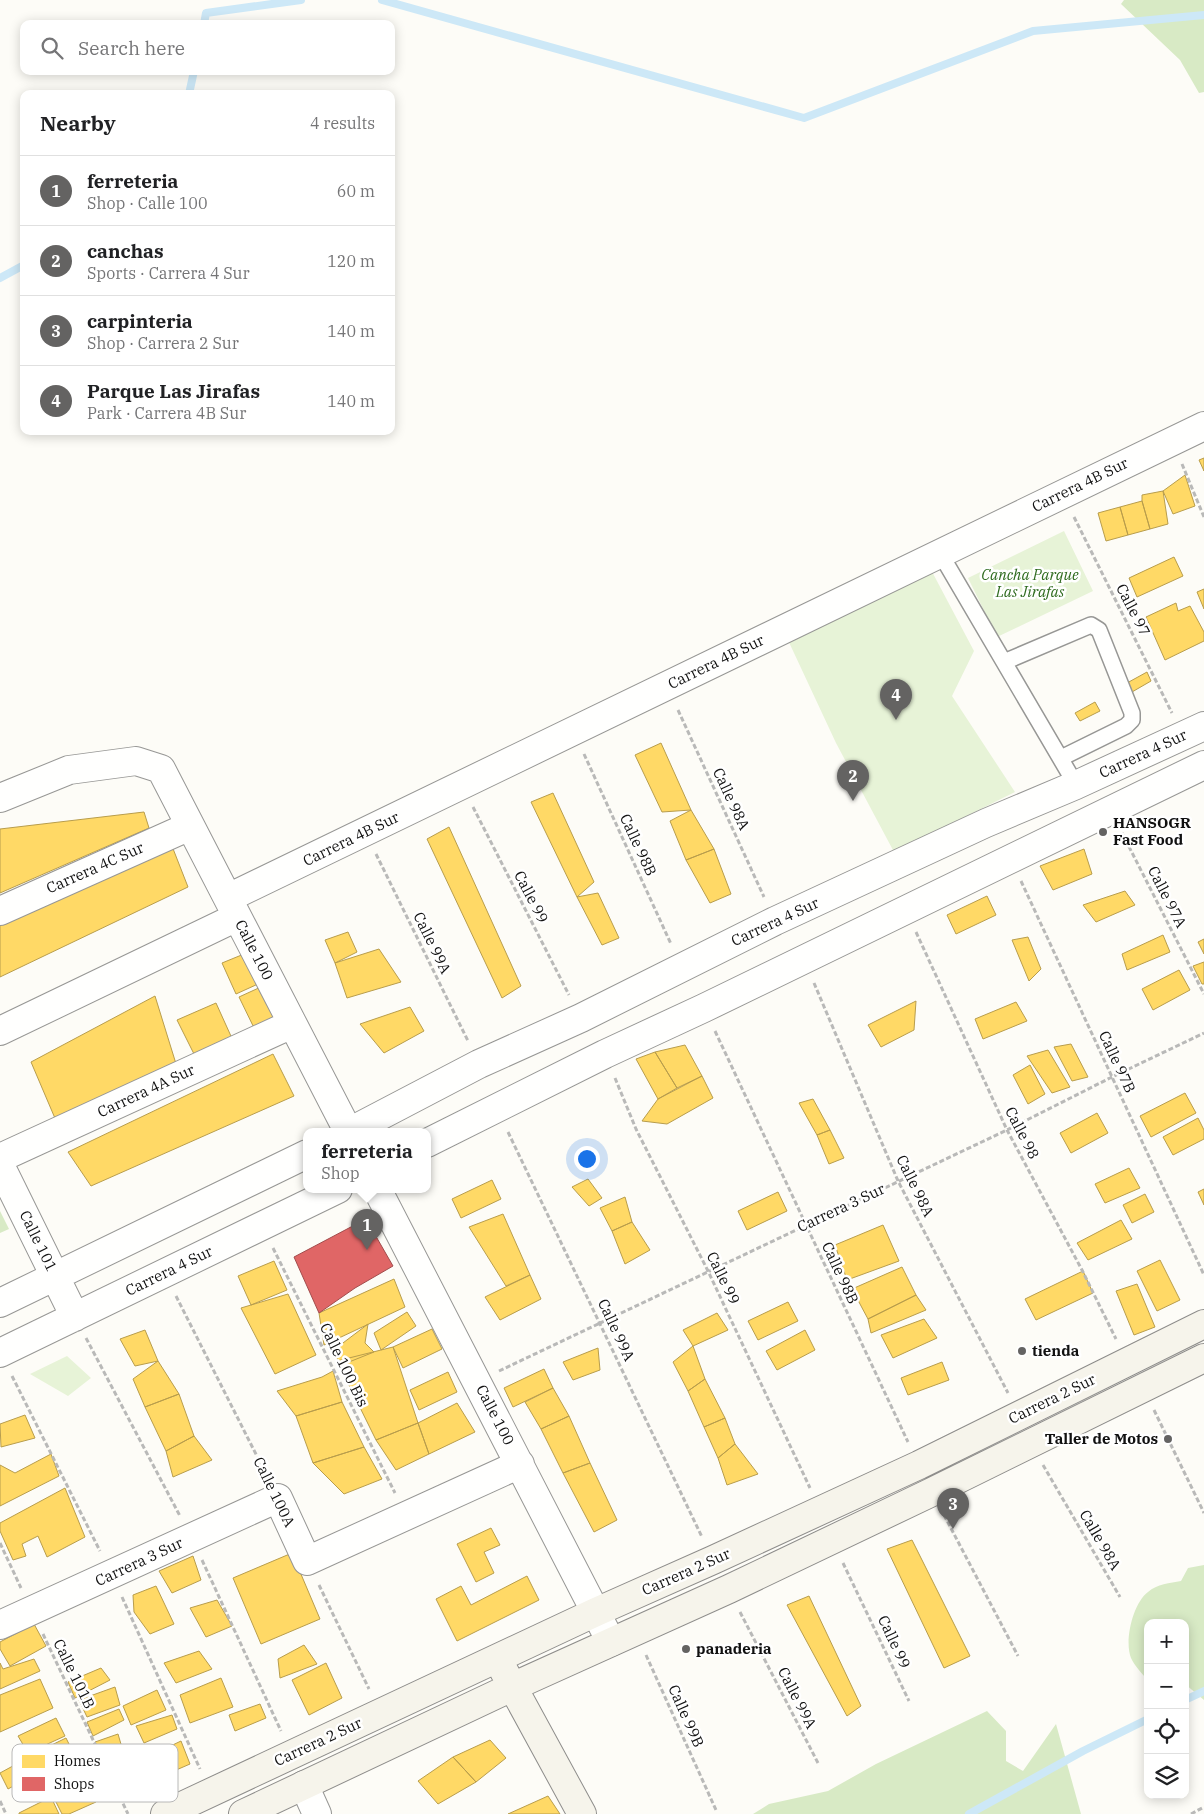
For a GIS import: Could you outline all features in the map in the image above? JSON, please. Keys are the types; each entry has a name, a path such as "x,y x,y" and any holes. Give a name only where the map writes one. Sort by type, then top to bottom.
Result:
{"street":[{"name":"Carrera 4B Sur","path":"0,1031 232,908 365,832 1204,426"},
{"name":"Carrera 4 Sur","path":"356,1128 480,1064 581,1018 775,921 986,822 1076,785 1193,731"},
{"name":"Calle 100","path":"0,798 69,770 136,761 161,769 292,1024 348,1128"},
{"path":"431,1141 605,1054 804,960 905,909 1204,765"},
{"name":"Carrera 4C Sur","path":"0,911 190,826"},
{"name":"Carrera 4A Sur","path":"0,1158 292,1024"},
{"path":"0,1304 303,1156"},
{"name":"Calle 101","path":"0,1165 75,1317"},
{"name":"Carrera 4 Sur","path":"0,1353 329,1193"},
{"name":"Calle 100","path":"380,1193 596,1612 624,1636"},
{"name":"Carrera 2 Sur","path":"165,1814 596,1612 919,1465 1204,1324"},
{"name":"Carrera 2 Sur","path":"243,1814 512,1687 832,1540 1204,1358"},
{"path":"307,1561 520,1464"},
{"name":"Calle 100A","path":"278,1498 307,1561"},
{"name":"Carrera 3 Sur","path":"0,1625 278,1498"},
{"path":"498,1658 582,1814"},
{"path":"304,1785 317,1814"}],"lane":[{"path":"940,553 1076,785"},
{"path":"1004,662 1091,625 1099,630 1132,713 1132,720 1126,726 1060,758"}],"path":[{"path":"1172,441 1204,517"},
{"name":"Calle 97","path":"1063,494 1193,731"},
{"name":"Calle 98A","path":"667,686 775,921"},
{"name":"Calle 98B","path":"573,731 681,967"},
{"name":"Calle 99","path":"461,786 581,1018"},
{"name":"Calle 97A","path":"1110,810 1204,994"},
{"name":"Calle 99A","path":"365,832 480,1064"},
{"name":"Calle 97B","path":"1010,858 1204,1275"},
{"name":"Calle 98","path":"905,909 1007,1130 1082,1270 1127,1362"},
{"name":"Calle 98A","path":"804,960 898,1181 1020,1415"},
{"name":"Calle 98B","path":"704,1008 919,1465"},
{"name":"Carrera 3 Sur","path":"477,1381 601,1324 708,1271 1007,1130 1204,1033"},
{"name":"Calle 99","path":"605,1054 636,1129 708,1271 821,1511"},
{"name":"Calle 99A","path":"497,1109 713,1560"},
{"name":"Calle 100 Bis","path":"261,1225 406,1516"},
{"name":"Calle 100A","path":"165,1273 278,1498"},
{"path":"1143,1387 1204,1513"},
{"name":"Calle 98A","path":"1030,1443 1120,1597"},
{"path":"932,1492 1018,1656"},
{"name":"Calle 99","path":"832,1540 909,1700"},
{"name":"Calle 101B","path":"0,1543 95,1744"},
{"path":"307,1561 380,1712"},
{"name":"Calle 99A","path":"728,1589 818,1763"},
{"name":"Calle 99B","path":"624,1636 716,1810"},
{"path":"0,1800 6,1814"},
{"name":"Calle 101B","path":"122,1802 128,1814"},
{"path":"1190,1814 1204,1806"}],"green space":[{"path":"1124,0 1204,0 1204,92 1199,93 1180,60 1121,4"},
{"name":"Cancha Parque Las Jirafas","path":"1064,531 1093,591 997,637 968,578"},
{"path":"929,566 974,651 952,696 1015,792 894,852 836,743 787,638"},
{"path":"0,1211 9,1229 0,1233"},
{"path":"67,1356 91,1378 68,1396 30,1374"},
{"path":"1204,1565 1204,1700 1189,1687 1189,1619 1144,1619 1144,1676 1132,1661 1129,1651 1131,1623 1143,1597 1155,1587 1181,1581 1188,1568"},
{"path":"987,1711 1006,1731 1006,1761 1023,1771 1056,1724 1081,1814 753,1814 769,1804 828,1791 876,1764"}],"building: Homes":[{"path":"1204,458 1204,471 1199,460"},
{"path":"1185,475 1195,506 1173,514 1163,491"},
{"path":"1163,491 1168,524 1150,529 1142,495"},
{"path":"1142,501 1150,529 1128,535 1120,507"},
{"path":"1120,507 1128,535 1106,541 1098,513"},
{"path":"1174,557 1183,576 1137,597 1129,578"},
{"path":"1204,589 1204,609 1197,592"},
{"path":"1176,603 1178,611 1190,606 1204,632 1204,641 1165,660 1146,617"},
{"path":"1147,672 1151,681 1132,692 1127,683"},
{"path":"1095,702 1100,711 1080,721 1075,713"},
{"path":"661,743 691,810 662,812 635,755"},
{"path":"553,793 594,882 577,897 531,802"},
{"path":"691,810 714,849 686,860 670,821"},
{"path":"144,812 149,828 0,893 0,829"},
{"path":"449,827 521,986 502,998 427,839"},
{"path":"170,841 188,887 0,977 0,918"},
{"path":"714,849 731,894 710,903 686,860"},
{"path":"1084,849 1092,874 1053,890 1040,866"},
{"path":"1125,891 1135,905 1096,922 1083,905"},
{"path":"598,893 619,938 602,945 577,897"},
{"path":"987,896 996,915 956,934 947,915"},
{"path":"348,932 357,952 335,963 325,940"},
{"path":"1163,935 1170,952 1127,970 1122,954"},
{"path":"1028,937 1041,969 1029,981 1012,940"},
{"path":"1204,939 1204,954 1198,942"},
{"path":"379,949 401,982 347,998 335,963"},
{"path":"244,954 258,984 236,994 222,963"},
{"path":"1204,962 1204,984 1202,984 1193,966"},
{"path":"1179,970 1190,990 1153,1010 1142,989"},
{"path":"263,986 281,1022 257,1034 239,997"},
{"path":"155,996 177,1067 60,1130 31,1062"},
{"path":"916,1001 914,1030 881,1047 868,1025"},
{"path":"1016,1002 1027,1021 983,1039 975,1019"},
{"path":"216,1003 235,1045 198,1062 177,1020"},
{"path":"410,1007 424,1031 384,1053 360,1024"},
{"path":"1071,1044 1088,1077 1072,1081 1054,1047"},
{"path":"685,1045 702,1076 677,1088 655,1052"},
{"path":"1048,1050 1070,1087 1052,1093 1027,1056"},
{"path":"655,1052 677,1088 658,1099 636,1059"},
{"path":"273,1054 294,1096 91,1186 68,1152"},
{"path":"1030,1065 1045,1094 1028,1104 1013,1075"},
{"path":"702,1076 713,1098 667,1124 642,1121 658,1099"},
{"path":"1185,1093 1196,1113 1151,1137 1140,1116"},
{"path":"813,1099 830,1130 817,1135 799,1103"},
{"path":"1097,1113 1108,1133 1071,1153 1060,1133"},
{"path":"1198,1118 1204,1130 1204,1139 1173,1155 1163,1137"},
{"path":"830,1130 844,1158 829,1164 817,1135"},
{"path":"1129,1168 1140,1188 1105,1203 1095,1184"},
{"path":"588,1179 602,1198 589,1206 572,1187"},
{"path":"492,1180 501,1199 461,1218 452,1199"},
{"path":"1204,1189 1204,1205 1198,1192"},
{"path":"778,1192 787,1211 747,1230 738,1211"},
{"path":"1145,1194 1154,1212 1132,1223 1123,1205"},
{"path":"625,1197 632,1222 612,1231 600,1208"},
{"path":"503,1214 530,1275 506,1286 469,1227"},
{"path":"1121,1220 1132,1239 1088,1260 1077,1243"},
{"path":"632,1222 650,1250 625,1264 612,1231"},
{"path":"883,1225 899,1261 847,1280 835,1245"},
{"path":"1160,1260 1180,1300 1157,1311 1137,1271"},
{"path":"274,1261 287,1290 251,1305 238,1276"},
{"path":"902,1267 916,1295 868,1319 852,1289"},
{"path":"1083,1271 1093,1293 1036,1320 1025,1299"},
{"path":"530,1275 541,1299 500,1320 485,1297"},
{"path":"394,1279 405,1307 324,1345 319,1313"},
{"path":"1137,1284 1155,1327 1134,1335 1116,1291"},
{"path":"288,1294 316,1355 275,1374 241,1308"},
{"path":"916,1295 926,1310 871,1333 868,1319"},
{"path":"788,1302 798,1321 758,1340 748,1321"},
{"path":"407,1312 416,1326 381,1350 374,1333"},
{"path":"717,1313 728,1330 693,1346 683,1330"},
{"path":"924,1319 937,1338 893,1358 881,1335"},
{"path":"368,1324 365,1343 374,1352 339,1366 335,1349"},
{"path":"432,1329 442,1349 403,1368 393,1347"},
{"path":"145,1330 158,1361 135,1366 120,1339"},
{"path":"805,1330 815,1350 777,1370 766,1351"},
{"path":"693,1346 705,1379 688,1391 673,1362"},
{"path":"393,1347 418,1423 376,1440 337,1361"},
{"path":"598,1348 600,1370 573,1380 563,1362"},
{"path":"158,1361 179,1394 145,1407 133,1379"},
{"path":"942,1362 949,1380 908,1395 901,1378"},
{"path":"544,1369 553,1388 513,1407 504,1388"},
{"path":"333,1371 342,1402 296,1416 277,1391 322,1377"},
{"path":"448,1372 457,1392 419,1410 410,1390"},
{"path":"705,1379 725,1418 704,1427 688,1391"},
{"path":"553,1388 569,1416 541,1429 525,1402"},
{"path":"179,1394 194,1436 166,1451 145,1407"},
{"path":"342,1402 364,1447 313,1463 296,1416"},
{"path":"457,1403 475,1432 429,1454 418,1423"},
{"path":"25,1415 35,1438 1,1447 0,1424"},
{"path":"569,1416 590,1463 563,1473 541,1429"},
{"path":"725,1418 735,1444 718,1458 704,1427"},
{"path":"418,1423 429,1454 396,1470 376,1440"},
{"path":"194,1436 212,1460 173,1477 166,1451"},
{"path":"735,1444 758,1474 727,1485 718,1458"},
{"path":"364,1447 382,1479 344,1494 313,1463"},
{"path":"51,1454 59,1476 0,1506 0,1465 15,1473"},
{"path":"590,1463 617,1520 594,1532 563,1473"},
{"path":"65,1488 85,1537 47,1557 38,1536 22,1544 26,1556 13,1560 0,1531 0,1523"},
{"path":"491,1528 500,1545 484,1552 494,1573 476,1582 457,1544"},
{"path":"912,1540 970,1656 944,1668 887,1549"},
{"path":"292,1553 320,1619 261,1644 233,1578"},
{"path":"193,1556 201,1580 172,1593 159,1571"},
{"path":"527,1576 539,1600 457,1641 436,1599 461,1586 471,1605"},
{"path":"156,1586 174,1624 150,1634 134,1612 133,1595"},
{"path":"809,1596 861,1706 847,1716 787,1605"},
{"path":"217,1600 232,1626 206,1637 190,1608"},
{"path":"34,1624 46,1646 10,1666 0,1649 0,1642"},
{"path":"304,1645 317,1664 280,1678 278,1659"},
{"path":"199,1651 212,1669 176,1683 164,1663"},
{"path":"34,1659 40,1671 0,1689 0,1663 3,1669"},
{"path":"326,1663 342,1698 309,1715 292,1680"},
{"path":"101,1668 110,1680 75,1698 68,1682"},
{"path":"221,1678 233,1707 190,1723 180,1695"},
{"path":"40,1679 53,1708 0,1732 0,1695"},
{"path":"115,1687 120,1705 87,1717 79,1700"},
{"path":"157,1690 166,1710 131,1725 123,1706"},
{"path":"260,1704 266,1718 235,1731 229,1715"},
{"path":"119,1709 124,1720 93,1736 87,1722"},
{"path":"172,1715 177,1729 144,1743 136,1726"},
{"path":"56,1718 65,1736 48,1744 23,1744 18,1736"},
{"path":"118,1734 121,1744 96,1744 95,1742"},
{"path":"66,1738 69,1744 54,1744"},
{"path":"490,1740 506,1758 476,1782 453,1757"},
{"path":"181,1741 190,1764 178,1769 178,1744 175,1744"},
{"path":"453,1757 476,1782 438,1804 418,1781"},
{"path":"12,1766 12,1787 8,1789 0,1773"},
{"path":"548,1796 560,1814 508,1814"},
{"path":"41,1802 53,1802 59,1814 19,1814"},
{"path":"56,1802 96,1802 69,1814 62,1814"}],"building: Shops":[{"path":"366,1219 393,1266 355,1288 319,1313 294,1257"}],"waterway":[{"path":"205,20 206,13 301,0"},
{"path":"382,0 804,118 1033,31 1204,15"},
{"path":"190,90 193,75"},
{"path":"0,278 20,267"},
{"path":"1189,1698 1204,1691"},
{"path":"969,1814 1083,1751 1144,1721"}],"place":[{"name":"Parque Las Jirafas","path":"896,720"},
{"name":"canchas","path":"853,801"},
{"name":"HANSOGR Fast Food","path":"1103,832"},
{"name":"ferreteria","path":"367,1250"},
{"name":"tienda","path":"1022,1351"},
{"name":"Taller de Motos","path":"1168,1439"},
{"name":"carpinteria","path":"953,1529"},
{"name":"panaderia","path":"686,1649"}]}
